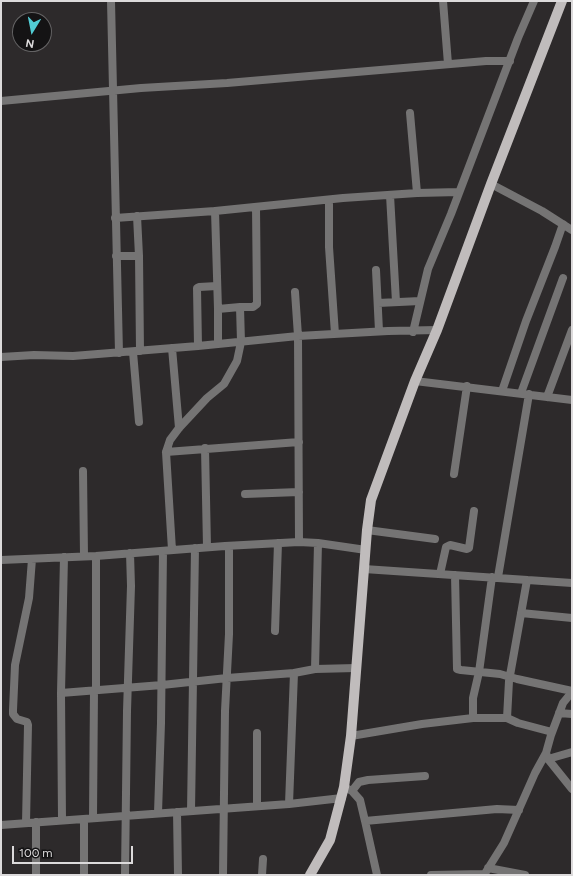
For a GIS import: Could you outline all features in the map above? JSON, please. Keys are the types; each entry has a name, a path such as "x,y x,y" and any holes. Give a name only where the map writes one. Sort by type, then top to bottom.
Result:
{"main road":[{"path":"310,875 330,840 342,798 348,789 367,530 373,494 415,381 437,330 491,184 562,1"}],"street":[{"path":"110,1 119,353"},
{"path":"443,1 448,64"},
{"path":"413,332 428,269 460,192 534,1"},
{"path":"1,101 112,90 227,83 486,61 510,61"},
{"path":"410,112 417,193"},
{"path":"491,184 542,211 572,230"},
{"path":"115,218 215,211 390,195 460,192"},
{"path":"390,195 396,302"},
{"path":"329,200 329,247 335,334"},
{"path":"218,309 253,307 257,304 256,207"},
{"path":"215,211 218,344"},
{"path":"137,216 139,256 137,351 139,422"},
{"path":"502,391 562,224"},
{"path":"116,256 139,256"},
{"path":"376,270 379,332"},
{"path":"521,393 563,278"},
{"path":"198,346 197,288 217,286"},
{"path":"295,292 298,336 299,542"},
{"path":"378,303 420,300"},
{"path":"172,550 166,452 170,440 179,428 207,398 219,390 237,361 241,342 240,308"},
{"path":"1,357 34,355 73,356 298,336 437,330"},
{"path":"547,397 572,330"},
{"path":"172,348 179,428"},
{"path":"415,381 467,386 572,401"},
{"path":"454,474 467,386"},
{"path":"472,718 473,698 529,394"},
{"path":"166,452 299,442"},
{"path":"205,448 208,547"},
{"path":"83,471 84,556"},
{"path":"245,494 299,492"},
{"path":"440,574 446,547 450,545 467,549 469,548 474,511"},
{"path":"367,530 435,539"},
{"path":"1,560 64,558 299,542 318,543 366,550"},
{"path":"275,631 278,543"},
{"path":"315,669 318,543"},
{"path":"223,875 229,634 229,546"},
{"path":"191,811 196,548"},
{"path":"158,813 162,685 163,551"},
{"path":"125,875 131,586 130,553"},
{"path":"84,875 89,818 95,690 96,556"},
{"path":"62,820 61,693 64,558"},
{"path":"26,823 28,725 27,722 17,719 13,710 15,665 30,598 32,559"},
{"path":"364,569 572,583"},
{"path":"455,575 457,667 460,670 500,674 572,692 563,703 559,713 552,732 547,756 535,773 504,843 485,872"},
{"path":"507,718 510,677 527,580"},
{"path":"522,613 572,618"},
{"path":"61,693 294,673 315,669 356,668"},
{"path":"290,804 294,673"},
{"path":"559,713 572,714"},
{"path":"351,736 422,724 472,718 507,718 518,723 552,732"},
{"path":"257,733 257,806"},
{"path":"547,756 572,752"},
{"path":"547,756 572,789"},
{"path":"377,875 364,810 360,800 348,789 358,782 368,780 425,776"},
{"path":"1,825 290,804 342,798"},
{"path":"366,821 497,809 519,810"},
{"path":"178,812 178,875"},
{"path":"36,822 36,875"},
{"path":"262,875 263,859"},
{"path":"430,875 485,872 525,875"}]}
